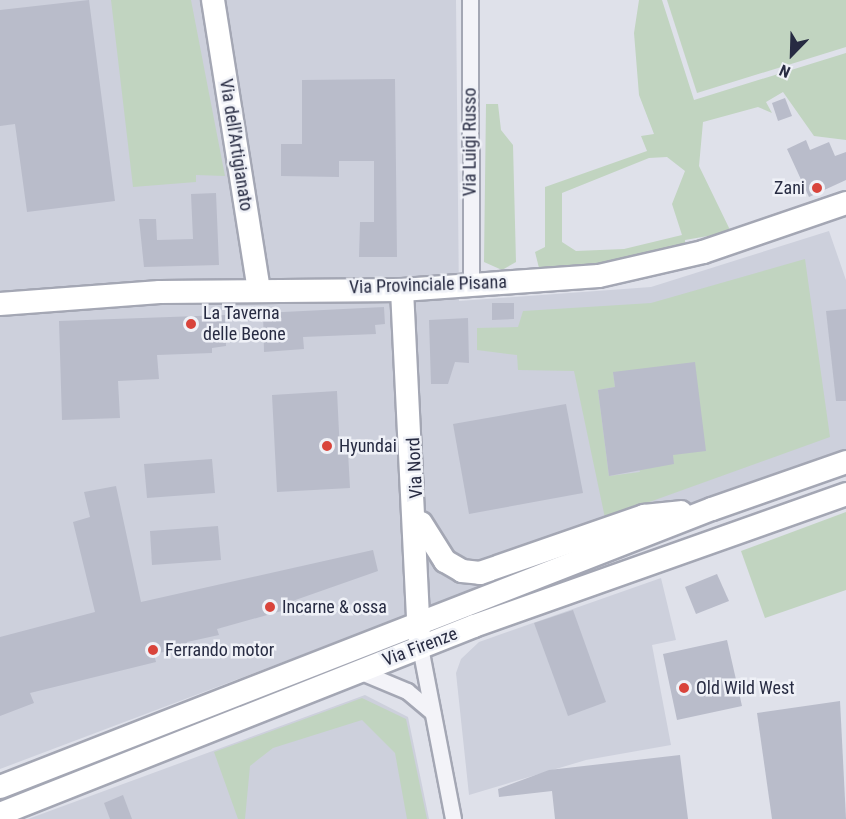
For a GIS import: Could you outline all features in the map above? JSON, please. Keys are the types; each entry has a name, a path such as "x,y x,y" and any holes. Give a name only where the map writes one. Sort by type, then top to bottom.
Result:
{"street":[{"name":"Via dell'Artigianato","path":"213,0 259,289"},
{"name":"Via Luigi Russo","path":"470,0 471,285"},
{"name":"Via Provinciale Pisana","path":"0,304 259,289 402,290 599,276 704,252 846,203"},
{"name":"Via Nord","path":"402,290 417,513 420,647"},
{"name":"Via Firenze","path":"0,787 712,509 846,462"},
{"name":"Via Firenze","path":"0,814 420,647 846,494"},
{"name":"Via Firenze","path":"417,513 425,536 445,561 462,571 480,573 644,516 712,509"},
{"path":"420,647 453,819"},
{"path":"359,671 407,691 432,712"}],"shaded area":[{"path":"0,0 456,0 459,301 651,287 829,231 846,280 846,449 0,769"},
{"path":"661,578 676,640 652,645 671,745 586,760 469,795 456,673 461,659 479,642"},
{"path":"365,695 408,717 429,819 28,819"}],"green space":[{"path":"111,0 191,0 225,176 196,175 196,182 133,187"},
{"path":"639,0 662,0 694,100 846,53 846,140 814,136 783,92 766,102 772,113 758,107 703,122 699,166 731,232 685,240 685,247 627,262 539,268 535,252 545,247 545,187 647,151 641,136 654,134 639,95 634,33","holes":["667,157 685,171 672,204 682,235 624,249 576,251 562,242 562,193 649,158"]},
{"path":"667,0 846,0 846,47 697,93"},
{"path":"486,104 498,104 501,130 513,145 516,262 502,270 484,262"},
{"path":"805,259 830,437 605,518 574,371 518,370 517,355 477,350 477,328 518,327 523,311 651,303","holes":["613,372 640,472 609,476 598,390 615,387"]},
{"path":"846,512 846,590 765,618 741,551"},
{"path":"362,698 406,719 427,819 407,819 395,753 362,720 273,748 250,766 245,819 238,819 214,752"}],"building":[{"path":"89,0 115,201 27,212 15,124 0,126 0,10"},
{"path":"395,79 397,257 359,257 360,222 374,222 374,161 339,161 339,177 281,176 281,144 302,144 302,80"},
{"path":"785,98 792,116 778,121 772,103"},
{"path":"806,140 810,150 829,142 835,156 846,152 846,180 809,197 787,149"},
{"path":"216,193 219,265 144,267 139,219 156,219 157,240 193,239 191,194"},
{"path":"492,303 514,303 514,319 492,320"},
{"path":"384,307 385,324 375,325 376,334 303,337 304,349 264,352 263,313"},
{"path":"846,309 846,401 836,401 826,311"},
{"path":"225,315 226,346 212,348 212,353 157,355 159,379 118,381 120,418 62,420 59,321"},
{"path":"468,318 469,363 455,362 448,384 431,384 429,320"},
{"path":"695,362 706,451 673,455 674,464 609,476 598,390 615,387 613,372"},
{"path":"337,391 340,453 348,452 350,488 277,492 272,395"},
{"path":"566,404 583,493 469,514 453,424"},
{"path":"212,459 215,493 147,498 144,464"},
{"path":"116,486 141,602 373,550 378,571 284,604 285,610 217,629 219,635 187,642 188,647 154,654 156,662 30,693 34,703 0,716 0,637 95,612 73,522 90,517 84,492"},
{"path":"218,526 221,560 152,565 150,531"},
{"path":"717,574 729,601 696,614 685,587"},
{"path":"573,610 606,702 568,716 534,623"},
{"path":"727,640 742,706 677,720 663,654"},
{"path":"840,701 846,819 772,819 757,713"},
{"path":"680,755 688,819 555,819 552,791 499,797 498,789 549,770"},
{"path":"123,795 132,819 110,819 104,803"}],"place":[{"name":"Zani","path":"817,188"},
{"name":"La Taverna delle Beone","path":"191,324"},
{"name":"Hyundai","path":"327,446"},
{"name":"Incarne & ossa","path":"270,607"},
{"name":"Ferrando motor","path":"153,650"},
{"name":"Old Wild West","path":"684,688"}]}
